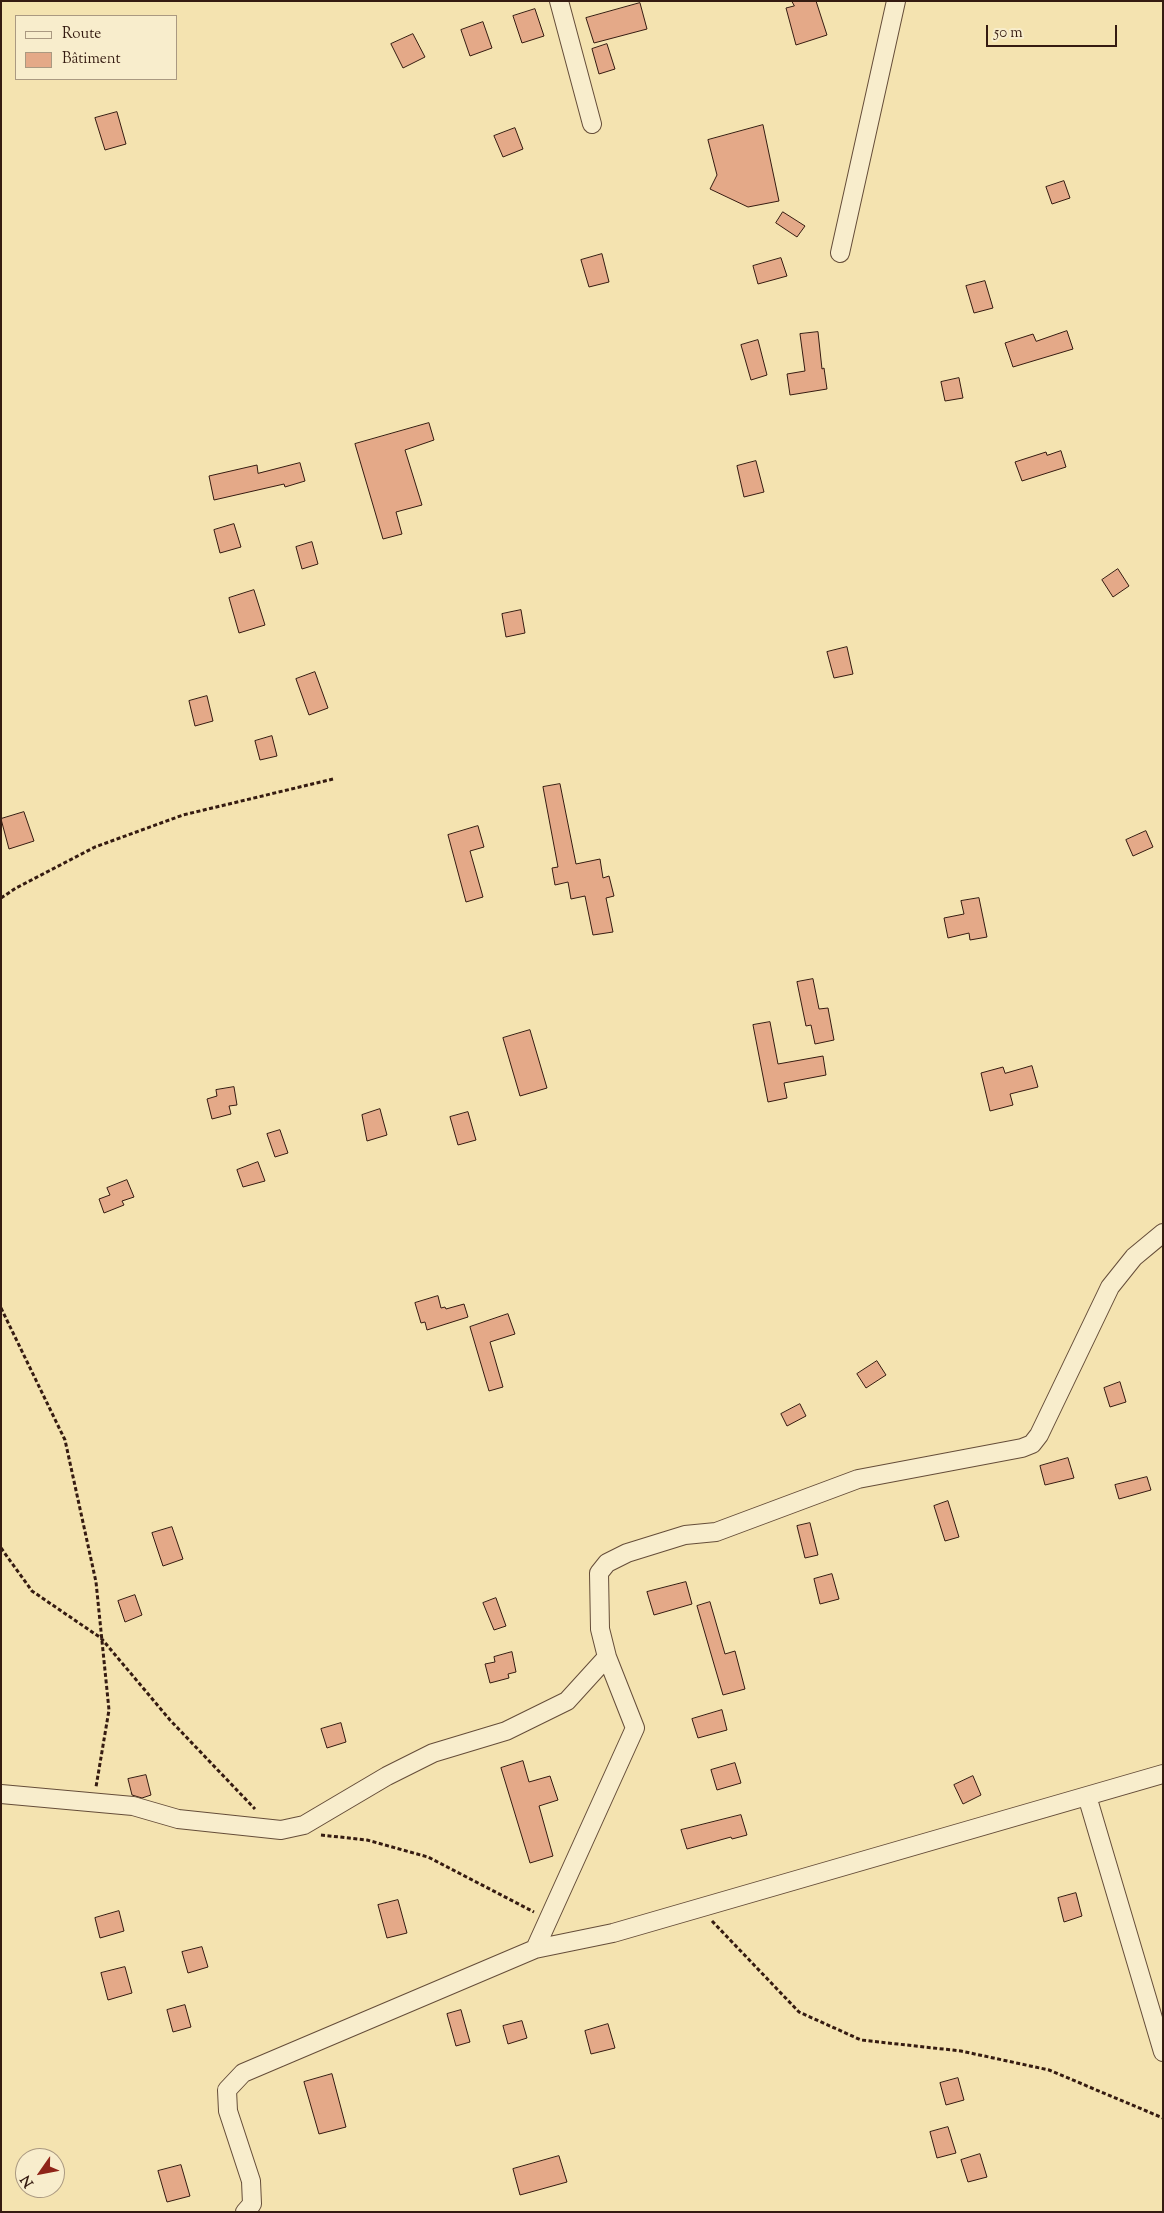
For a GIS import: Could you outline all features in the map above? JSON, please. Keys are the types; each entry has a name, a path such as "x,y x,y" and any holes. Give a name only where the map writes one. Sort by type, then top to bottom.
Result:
{"street":[{"path":"559,1 592,124"},
{"path":"840,253 896,1"},
{"path":"535,1949 635,1728 607,1657 600,1629 599,1573 607,1563 627,1554 685,1535 716,1532 858,1479 952,1463 1022,1448 1032,1444 1039,1436 1110,1287 1134,1257 1163,1233"},
{"path":"1,1794 133,1806 178,1819 281,1830 304,1825 387,1776 433,1753 506,1731 567,1701 607,1657"},
{"path":"245,2212 252,2204 251,2181 228,2111 227,2090 243,2074 535,1949 613,1933 1163,1774"},
{"path":"1088,1796 1163,2052"}],"path":[{"path":"1,898 16,888 95,847 182,815 333,779"},
{"path":"1,1308 65,1440 96,1582 109,1710 93,1802"},
{"path":"1,1548 32,1592 102,1638 170,1720 258,1811"},
{"path":"319,1835 367,1840 428,1857 548,1919"},
{"path":"699,1908 799,2012 861,2040 961,2051 1049,2070 1163,2118"}],"building":[{"path":"792,1 816,1 827,35 796,45 786,8 794,6"},
{"path":"640,3 647,29 594,43 586,18"},
{"path":"535,9 544,36 522,43 513,16"},
{"path":"483,22 492,48 470,56 461,30"},
{"path":"413,34 425,57 403,68 391,44"},
{"path":"607,44 615,69 599,74 592,49"},
{"path":"117,112 126,144 105,150 95,118"},
{"path":"763,125 779,201 748,207 710,189 717,175 708,140"},
{"path":"515,128 523,149 503,157 494,136"},
{"path":"1064,181 1070,198 1052,204 1046,187"},
{"path":"783,212 805,226 797,237 776,223"},
{"path":"602,254 609,282 589,287 581,260"},
{"path":"781,258 787,276 758,284 753,266"},
{"path":"985,281 993,308 974,313 966,286"},
{"path":"1067,331 1073,349 1013,367 1005,343 1033,334 1036,341"},
{"path":"818,332 822,369 824,368 827,389 790,395 787,374 805,371 800,334"},
{"path":"758,340 767,375 751,380 741,345"},
{"path":"959,378 963,398 945,401 941,382"},
{"path":"429,423 434,440 405,450 422,505 396,512 402,534 383,539 355,444"},
{"path":"1061,451 1066,467 1022,481 1015,462 1046,452 1047,455"},
{"path":"756,461 764,492 744,497 737,466"},
{"path":"300,463 305,481 285,487 284,484 214,500 209,476 257,465 258,473"},
{"path":"234,524 241,547 220,553 214,530"},
{"path":"312,542 318,564 302,569 296,547"},
{"path":"1118,569 1129,586 1113,597 1102,580"},
{"path":"254,590 265,625 239,633 229,598"},
{"path":"521,610 525,633 506,637 502,614"},
{"path":"847,647 853,674 834,678 827,652"},
{"path":"315,672 328,708 309,715 296,679"},
{"path":"207,696 213,721 195,726 189,701"},
{"path":"272,736 277,756 260,760 255,741"},
{"path":"560,784 576,864 600,859 603,878 609,876 614,896 606,898 613,932 593,935 585,896 571,899 568,882 555,885 552,868 558,867 543,787"},
{"path":"24,812 34,841 9,849 1,819"},
{"path":"478,826 484,847 470,851 483,897 466,902 448,835"},
{"path":"1146,831 1153,847 1133,856 1126,840"},
{"path":"979,898 987,937 970,940 969,933 948,938 944,918 964,914 961,901"},
{"path":"813,979 819,1009 828,1008 834,1040 815,1044 811,1025 806,1026 797,982"},
{"path":"770,1022 778,1064 823,1056 826,1075 784,1083 787,1098 768,1102 753,1025"},
{"path":"530,1030 547,1088 520,1096 503,1038"},
{"path":"1032,1066 1038,1087 1010,1094 1013,1105 990,1111 981,1073 1003,1067 1005,1073"},
{"path":"234,1087 237,1105 229,1106 231,1114 212,1119 207,1099 217,1096 216,1090"},
{"path":"380,1109 387,1135 367,1141 362,1115"},
{"path":"468,1112 476,1140 458,1145 450,1117"},
{"path":"280,1130 288,1153 275,1157 267,1134"},
{"path":"258,1162 265,1181 243,1187 237,1170"},
{"path":"127,1180 134,1197 122,1201 124,1205 104,1213 99,1199 110,1195 107,1188"},
{"path":"438,1296 441,1308 445,1307 446,1309 464,1304 468,1317 427,1330 425,1322 421,1323 415,1303"},
{"path":"508,1314 515,1334 490,1342 503,1387 489,1391 470,1327"},
{"path":"877,1361 886,1375 866,1388 857,1374"},
{"path":"1120,1382 1126,1402 1110,1407 1104,1388"},
{"path":"800,1404 806,1416 787,1426 781,1414"},
{"path":"1068,1458 1074,1478 1045,1485 1040,1466"},
{"path":"1147,1477 1151,1490 1119,1499 1115,1485"},
{"path":"948,1501 959,1537 945,1541 934,1506"},
{"path":"810,1523 818,1555 805,1558 797,1526"},
{"path":"172,1527 183,1559 163,1566 152,1533"},
{"path":"832,1574 839,1599 820,1604 814,1579"},
{"path":"686,1582 692,1604 654,1615 647,1592"},
{"path":"135,1595 142,1615 125,1622 118,1601"},
{"path":"496,1598 506,1626 494,1630 483,1603"},
{"path":"710,1602 725,1654 735,1651 745,1689 723,1695 697,1606"},
{"path":"512,1652 516,1672 508,1674 509,1678 490,1683 485,1664 495,1662 494,1657"},
{"path":"722,1710 727,1730 698,1738 692,1719"},
{"path":"341,1723 346,1742 327,1748 321,1729"},
{"path":"523,1761 529,1782 550,1776 558,1800 539,1806 553,1856 530,1863 501,1768"},
{"path":"735,1763 741,1783 717,1790 711,1770"},
{"path":"146,1775 151,1795 142,1798 132,1795 128,1779"},
{"path":"973,1776 981,1795 963,1804 954,1785"},
{"path":"741,1815 747,1835 732,1839 731,1837 687,1849 681,1830"},
{"path":"1076,1893 1082,1916 1064,1922 1058,1898"},
{"path":"398,1900 407,1933 387,1938 378,1905"},
{"path":"119,1911 124,1931 100,1938 95,1918"},
{"path":"202,1947 208,1967 188,1973 182,1952"},
{"path":"125,1967 132,1993 108,2000 101,1973"},
{"path":"185,2005 191,2027 173,2032 167,2010"},
{"path":"461,2010 470,2042 456,2046 447,2014"},
{"path":"522,2021 527,2038 508,2044 503,2026"},
{"path":"608,2024 615,2048 591,2054 585,2031"},
{"path":"332,2074 346,2127 319,2134 304,2082"},
{"path":"958,2078 964,2100 946,2105 940,2083"},
{"path":"948,2127 956,2153 937,2158 930,2132"},
{"path":"980,2154 987,2177 968,2182 961,2160"},
{"path":"559,2156 567,2182 520,2195 513,2169"},
{"path":"181,2165 190,2196 167,2202 158,2171"}]}
